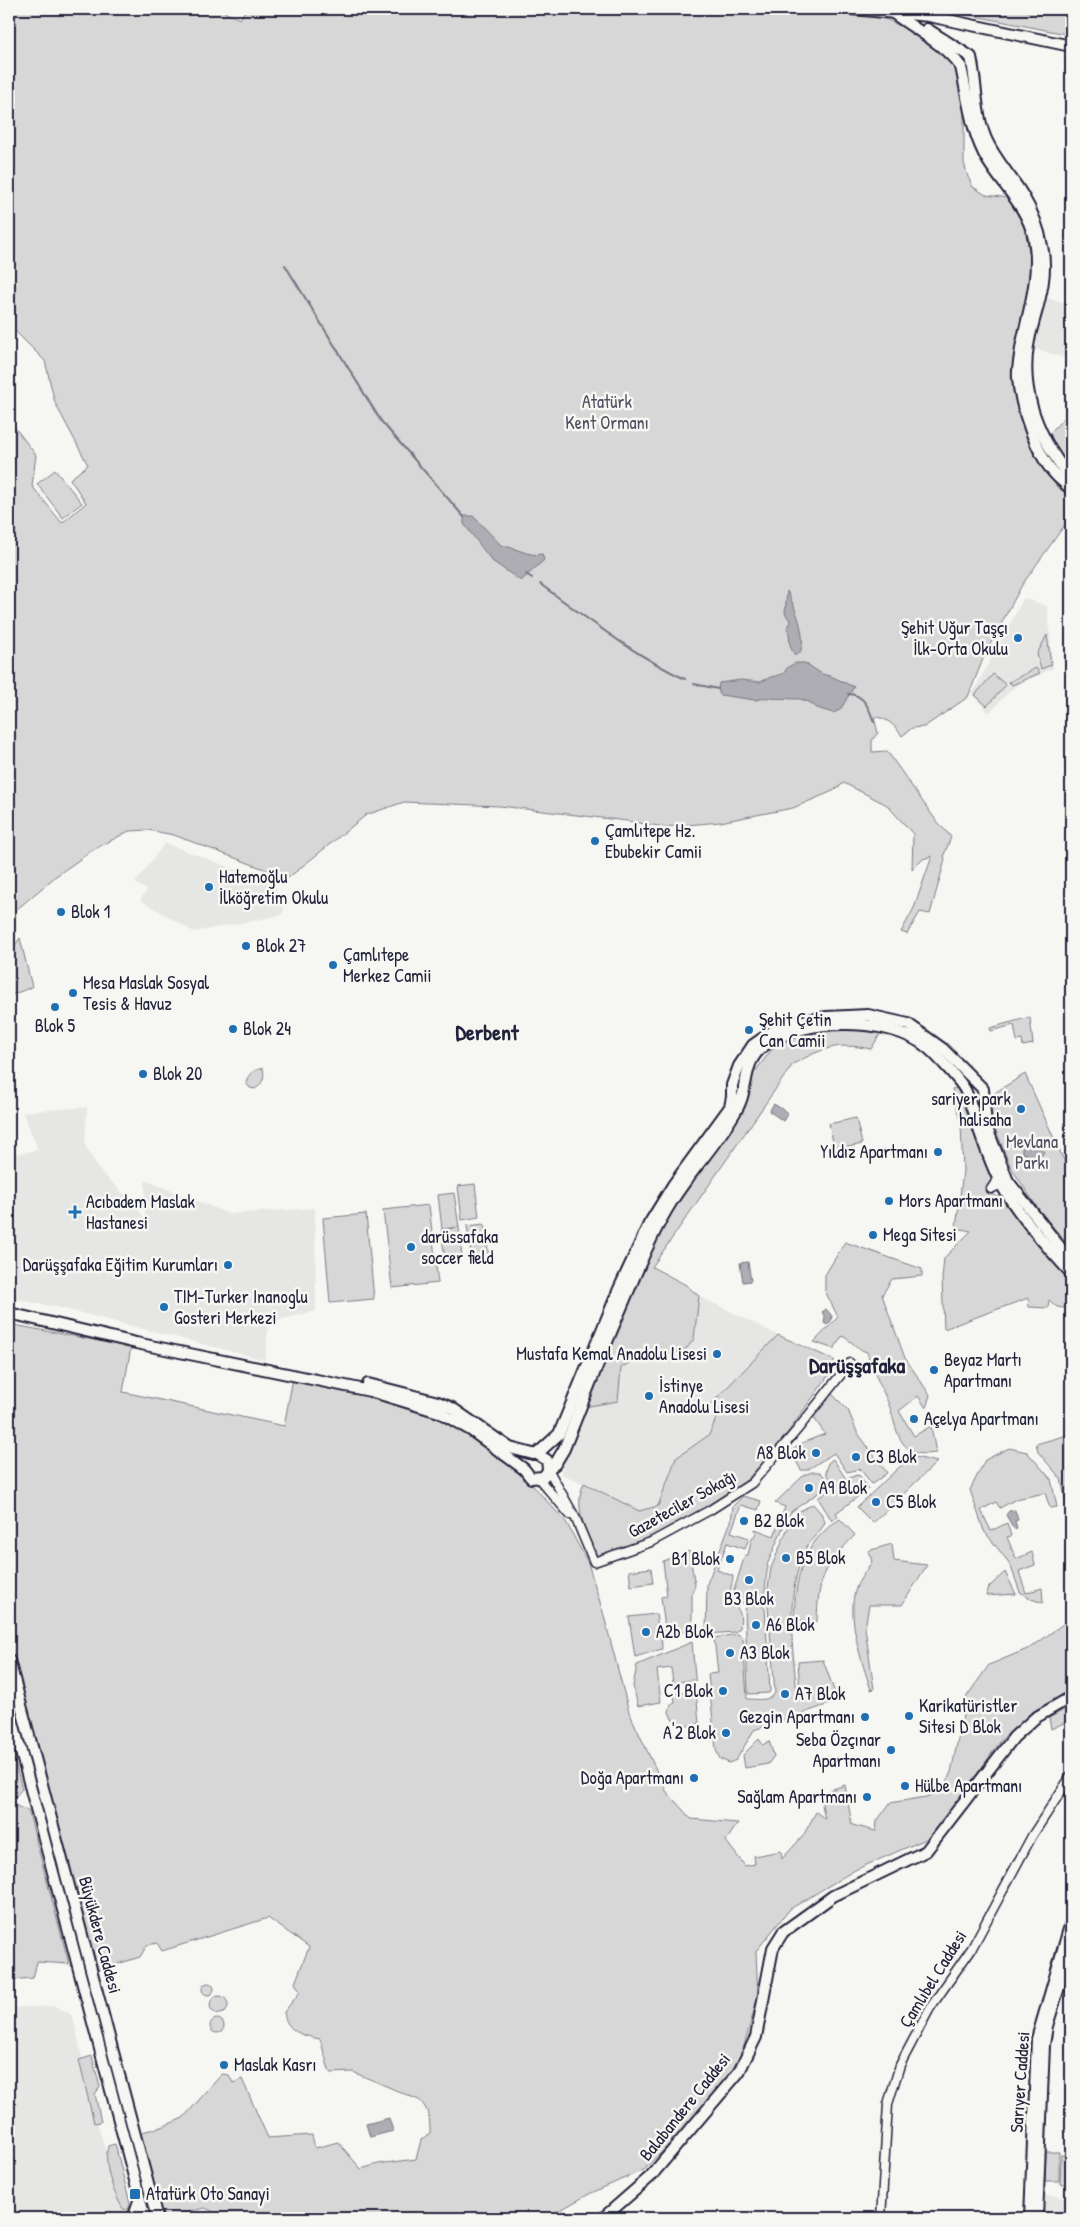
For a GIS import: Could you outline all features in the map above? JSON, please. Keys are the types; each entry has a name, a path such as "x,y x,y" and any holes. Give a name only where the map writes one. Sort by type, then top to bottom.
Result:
{"main road":[{"path":"852,9 896,11 1071,46"},
{"path":"896,11 963,65 978,140 988,162 1012,192 1026,217 1034,239 1036,274 1021,350 1018,377 1023,404 1043,455 1054,473 1071,489"},
{"path":"922,16 1071,40"},
{"path":"922,16 966,54 960,56 987,140 1023,197 1034,219 1042,247 1044,277 1039,307 1032,325 1028,354 1027,380 1030,405 1046,444 1071,479"},
{"path":"524,1468 527,1458 560,1434 619,1289 649,1224 673,1185 730,1107 733,1081 739,1066 753,1045 773,1031 791,1023 827,1017 868,1015 908,1024 943,1049 976,1085 983,1089 986,1126 1008,1195 1055,1256 1071,1272"},
{"path":"9,1308 349,1384 439,1412 472,1431 524,1468 531,1478 538,1479 555,1464 564,1449 638,1269 671,1202 739,1108 747,1068 765,1045 805,1028 848,1025 877,1026 903,1033 927,1047 970,1101 976,1102 983,1097"},
{"path":"966,1094 971,1085 976,1085"},
{"path":"966,1094 1003,1179 1071,1261"},
{"path":"9,1313 136,1343 438,1402 452,1408 510,1448 535,1454 547,1460 548,1470"},
{"name":"Büyükdere Caddesi","path":"9,1660 157,2218"},
{"name":"Balabandere Caddesi","path":"603,2218 650,2177 719,2098 739,2072 756,2037 773,1948 783,1932 832,1896 926,1851 1014,1737 1035,1718 1071,1697"},
{"name":"Büyükdere Caddesi","path":"9,1707 145,2218"},
{"name":"Sarıyer Caddesi","path":"1037,2218 1044,2045 1047,2015 1071,1922"},
{"name":"Sarıyer Caddesi","path":"1030,2218 1036,2048 1071,1948"},
{"path":"88,2002 95,2006 103,2033 112,2050"},
{"path":"133,2218 140,2200"}],"street":[{"path":"1003,1179 991,1189 1008,1195"},
{"name":"Gazeteciler Sokağı","path":"576,1522 594,1562 651,1542 710,1510 752,1483 797,1430 850,1362"},
{"path":"548,1470 576,1522"},
{"path":"538,1479 576,1522"},
{"name":"Çamlıbel Caddesi","path":"882,2218 888,2104 900,2065 930,2008 972,1948 1032,1836 1071,1776"}],"shaded area":[{"path":"1069,288 1071,288 1071,360 1033,348 1048,298 1065,303"},
{"path":"464,516 473,516 502,546 537,555 542,554 544,560 521,581 492,561 464,524"},
{"path":"787,591 797,613 801,631 802,648 799,654 795,655 792,651 787,628 791,622 785,613"},
{"path":"1024,598 1047,606 1053,668 1014,687 989,713 972,694"},
{"path":"796,663 805,663 822,674 854,687 840,710 833,713 817,708 809,702 800,699 766,698 755,700 720,695 719,683 741,680 760,682 783,674 788,667"},
{"name":"Hatemoğlu İlköğretim Okulu","path":"165,843 274,884 284,910 282,915 194,932 140,900 147,890 135,883"},
{"path":"774,1104 788,1113 783,1121 769,1111"},
{"path":"87,1107 85,1145 100,1171 135,1205 145,1219 145,1180 229,1214 315,1208 316,1311 269,1322 265,1360 57,1307 9,1298 9,1158 15,1154 38,1150 23,1112"},
{"path":"1029,1141 1033,1141 1038,1146 1043,1147 1044,1152 1036,1162 1030,1156 1022,1153 1022,1148"},
{"path":"748,1262 751,1281 743,1282 740,1263"},
{"path":"699,1296 778,1335 711,1404 719,1412 709,1435 676,1458 658,1506 639,1511 599,1490 561,1474 566,1450 584,1407 621,1368 632,1361 682,1351 694,1339"},
{"path":"826,1309 832,1316 831,1321 827,1325 824,1323 825,1317 822,1312"},
{"path":"1015,1510 1018,1520 1015,1521 1017,1528 1014,1529 1006,1515 1009,1511"},
{"path":"54,2006 66,2011 74,2021 92,2104 125,2218 9,2218 9,2008"},
{"path":"389,2118 393,2131 370,2137 366,2124"},
{"path":"1045,2195 1071,2198 1071,2218 1044,2218"}],"green space":[{"name":"Atatürk Kent Ormanı","path":"9,9 222,9 226,13 240,19 246,9 671,9 867,15 888,20 914,33 952,60 960,76 964,98 964,163 968,177 973,187 986,195 1009,198 1015,205 1025,229 1030,257 1030,280 1016,346 1019,412 1026,436 1039,460 1057,487 1071,497 1071,516 1022,585 985,654 968,697 924,727 912,728 902,736 890,723 879,717 874,717 878,733 872,740 872,752 887,751 935,819 951,837 944,855 945,860 930,914 920,912 907,934 901,932 914,908 932,856 923,859 912,870 913,834 887,805 844,783 833,791 793,808 720,822 665,827 500,806 404,802 366,815 288,878 174,835 148,830 129,831 93,850 56,876 9,916 9,420 36,455 32,486 62,523 86,503 70,479 88,465 55,403 45,361 9,325"},
{"path":"939,9 1019,9 1029,12 1031,9 1071,9 1069,18 1071,19 1071,35"},
{"path":"1071,410 1071,471 1056,453 1050,433"},
{"path":"55,470 82,503 63,518 37,484"},
{"path":"1047,635 1051,665 1041,669 1037,654"},
{"path":"1036,668 1040,673 1012,685 1009,682"},
{"path":"993,674 1006,685 987,706 975,695"},
{"path":"20,938 32,987 9,996 9,950 11,951"},
{"path":"1030,1017 1033,1044 1023,1046 1022,1040 1017,1041 1014,1025 991,1031 990,1028"},
{"path":"849,1026 884,1028 871,1049 839,1046 822,1050 793,1064 652,1267 686,1285 699,1296 694,1339 682,1351 632,1361 621,1368 618,1401 584,1407 645,1263 674,1206 704,1158 745,1106 751,1077 772,1049 807,1030"},
{"path":"263,1068 262,1083 255,1089 250,1088 246,1083 248,1077 254,1071"},
{"name":"Mevlana Parkı","path":"1025,1074 1071,1176 1071,1248 1039,1210 1010,1166 988,1111 989,1101 996,1092"},
{"path":"961,1087 994,1171 986,1192 999,1197 1008,1197 1071,1276 1071,1309 1057,1307 1049,1300 1048,1308 1029,1307 1028,1298 944,1329 942,1279 944,1258 971,1231 956,1228 963,1171 961,1124 952,1089"},
{"path":"856,1118 862,1144 835,1150 829,1124"},
{"path":"475,1184 479,1217 462,1220 458,1186"},
{"path":"454,1193 459,1227 442,1229 438,1195"},
{"name":"darüssafaka soccer field","path":"429,1205 438,1283 392,1288 383,1210"},
{"path":"366,1214 374,1299 330,1303 323,1218"},
{"path":"484,1224 489,1258 472,1260 467,1226"},
{"path":"459,1227 462,1257 445,1259 441,1230"},
{"path":"845,1242 922,1269 922,1276 892,1279 882,1295 905,1358 930,1395 926,1408 918,1396 899,1411 914,1436 931,1426 936,1453 916,1453 905,1446 896,1429 889,1405 867,1352 842,1336 834,1349 814,1342 838,1317 825,1291 825,1275"},
{"path":"9,1324 131,1347 123,1392 284,1426 293,1378 439,1412 515,1466 566,1522 588,1563 629,1712 666,1791 691,1819 738,1823 726,1841 745,1866 755,1864 754,1856 781,1851 782,1859 803,1836 816,1812 825,1819 822,1805 830,1790 845,1785 852,1825 876,1831 877,1821 890,1803 926,1797 943,1790 951,1772 967,1696 989,1665 1032,1647 1071,1618 1071,1691 1037,1709 1002,1739 933,1836 855,1870 790,1909 756,1951 758,1997 742,2053 726,2081 683,2132 643,2170 589,2194 546,2218 227,2218 205,2208 161,2218 138,2133 162,2127 183,2118 222,2074 229,2075 233,2083 242,2079 268,2138 312,2135 315,2148 338,2142 361,2169 378,2164 416,2159 421,2140 430,2133 429,2119 425,2107 419,2100 353,2072 330,2073 320,2039 292,2029 285,2019 284,2012 300,1992 295,1983 309,1947 268,1918 162,1951 157,1943 147,1945 140,1957 98,1970 9,1640"},
{"path":"778,1335 834,1360 833,1369 781,1442 746,1481 707,1508 654,1538 598,1558 586,1530 581,1512 581,1493 584,1483 639,1511 658,1506 676,1458 709,1435 719,1412 711,1404"},
{"path":"830,1392 848,1410 857,1432 887,1473 872,1484 860,1469 847,1472 834,1453 807,1470 801,1470 792,1454 791,1451 804,1442 825,1434 812,1415"},
{"path":"1071,1434 1071,1527 1061,1479 1038,1452 1036,1444"},
{"path":"1009,1448 1027,1452 1051,1479 1057,1507 1050,1508 1045,1493 1016,1499 1000,1508 996,1502 981,1510 991,1531 1007,1523 1011,1536 1007,1537 1016,1559 1032,1552 1035,1565 1019,1571 1026,1593 1042,1588 1043,1603 1031,1599 1020,1592 1010,1564 984,1531 970,1490 985,1460"},
{"path":"911,1456 937,1462 873,1523 857,1507"},
{"path":"833,1459 846,1479 857,1475 860,1476 868,1489 836,1513 838,1516 832,1521 818,1498 834,1487 826,1473 828,1463"},
{"path":"820,1472 827,1479 827,1487 792,1511 787,1518 767,1565 762,1596 742,1603 735,1598 734,1590 745,1555 748,1555 751,1541 756,1533 755,1529 774,1536 785,1507 775,1503 804,1475"},
{"path":"743,1496 761,1501 758,1510 741,1505 731,1532 749,1538 745,1549 727,1543 717,1570 733,1576 731,1594 740,1612 740,1628 735,1632 706,1634 707,1584 731,1521 733,1506"},
{"path":"813,1504 821,1513 825,1522 807,1546 799,1567 792,1603 793,1656 797,1693 800,1693 798,1662 823,1660 838,1701 754,1730 736,1760 729,1763 720,1759 716,1750 708,1674 718,1673 714,1638 738,1634 743,1638 747,1699 762,1699 773,1696 775,1693 767,1594 771,1568 792,1518 798,1512"},
{"path":"840,1519 855,1535 836,1556 821,1583 817,1622 794,1620 796,1590 803,1563 817,1539"},
{"path":"892,1544 894,1561 927,1565 902,1605 869,1605 865,1628 874,1689 871,1690 856,1639 853,1600 857,1585 872,1561 868,1551"},
{"path":"689,1551 695,1585 692,1593 692,1630 666,1635 661,1597 667,1596 663,1561"},
{"path":"651,1568 653,1583 631,1586 629,1571"},
{"path":"1005,1572 1016,1594 986,1596 989,1587"},
{"path":"762,1604 765,1609 770,1691 769,1693 748,1694 745,1609 748,1606"},
{"path":"656,1614 658,1628 661,1628 662,1649 635,1657 629,1617"},
{"path":"692,1642 699,1724 686,1726 672,1719 669,1712 671,1704 675,1703 674,1694 694,1691 693,1680 673,1683 671,1668 657,1670 661,1702 638,1706 633,1686 637,1665"},
{"path":"1071,1706 1071,1726 1069,1727 1066,1722 1051,1729 1049,1718"},
{"path":"759,1739 763,1745 769,1741 774,1756 768,1764 745,1768 743,1755"},
{"path":"9,1740 22,1789 12,1800 18,1807 28,1810 69,1964 37,1962 33,1978 9,1980"},
{"path":"206,1983 210,1983 214,1989 210,1995 206,1995 202,1991 202,1987"},
{"path":"219,1996 225,1999 228,2005 225,2011 219,2014 213,2011 210,2005 213,1999"},
{"path":"217,2019 222,2021 224,2026 222,2031 217,2033 212,2031 210,2026 212,2021"},
{"path":"92,2056 100,2087 95,2094 101,2122 94,2123 79,2060"},
{"path":"115,2144 130,2203 129,2208 126,2210 123,2209 116,2195 108,2170 108,2146"},
{"path":"1046,2152 1059,2152 1059,2181 1045,2181"},
{"path":"1061,2155 1071,2155 1071,2184 1060,2184"}],"waterway":[{"path":"285,265 381,421 464,517"},
{"path":"526,574 532,578"},
{"path":"540,584 628,647 685,679"},
{"path":"694,684 718,689"},
{"path":"848,694 862,699 868,707 874,722"}],"place":[{"name":"Şehit Uğur Taşçı İlk-Orta Okulu","path":"1018,638"},
{"name":"Çamlıtepe Hz. Ebubekir Camii","path":"595,841"},
{"name":"Hatemoğlu İlköğretim Okulu","path":"209,887"},
{"name":"Blok 1","path":"61,912"},
{"name":"Blok 27","path":"246,946"},
{"name":"Çamlıtepe Merkez Camii","path":"333,965"},
{"name":"Mesa Maslak Sosyal Tesis & Havuz","path":"73,993"},
{"name":"Blok 5","path":"55,1007"},
{"name":"Blok 24","path":"233,1029"},
{"name":"Şehit Çetin Can Camii","path":"749,1030"},
{"name":"Blok 20","path":"143,1074"},
{"name":"sariyer park halisaha","path":"1021,1109"},
{"name":"Yıldız Apartmanı","path":"938,1152"},
{"name":"Mors Apartmanı","path":"889,1201"},
{"name":"Acıbadem Maslak Hastanesi","path":"75,1212"},
{"name":"Mega Sitesi","path":"873,1235"},
{"name":"darüssafaka soccer field","path":"411,1247"},
{"name":"Darüşşafaka Eğitim Kurumları","path":"228,1265"},
{"name":"TIM-Turker Inanoglu Gosteri Merkezi","path":"164,1307"},
{"name":"Mustafa Kemal Anadolu Lisesi","path":"717,1354"},
{"name":"Beyaz Martı Apartmanı","path":"934,1370"},
{"name":"İstinye Anadolu Lisesi","path":"649,1396"},
{"name":"Açelya Apartmanı","path":"914,1419"},
{"name":"A8 Blok","path":"816,1453"},
{"name":"C3 Blok","path":"856,1457"},
{"name":"A9 Blok","path":"809,1488"},
{"name":"C5 Blok","path":"876,1502"},
{"name":"B2 Blok","path":"744,1521"},
{"name":"B5 Blok","path":"786,1558"},
{"name":"B1 Blok","path":"730,1559"},
{"name":"B3 Blok","path":"749,1580"},
{"name":"A6 Blok","path":"756,1625"},
{"name":"A2b Blok","path":"646,1632"},
{"name":"A3 Blok","path":"730,1653"},
{"name":"C1 Blok","path":"723,1691"},
{"name":"A7 Blok","path":"785,1694"},
{"name":"Karikatüristler Sitesi D Blok","path":"909,1716"},
{"name":"Gezgin Apartmanı","path":"865,1717"},
{"name":"A'2 Blok","path":"726,1733"},
{"name":"Seba Özçınar Apartmanı","path":"891,1750"},
{"name":"Doğa Apartmanı","path":"694,1778"},
{"name":"Hülbe Apartmanı","path":"905,1786"},
{"name":"Sağlam Apartmanı","path":"867,1797"},
{"name":"Maslak Kasrı","path":"224,2065"},
{"name":"Atatürk Oto Sanayi","path":"135,2194"}],"district":[{"name":"Derbent","path":"487,1032"},
{"name":"Darüşşafaka","path":"857,1365"}]}
